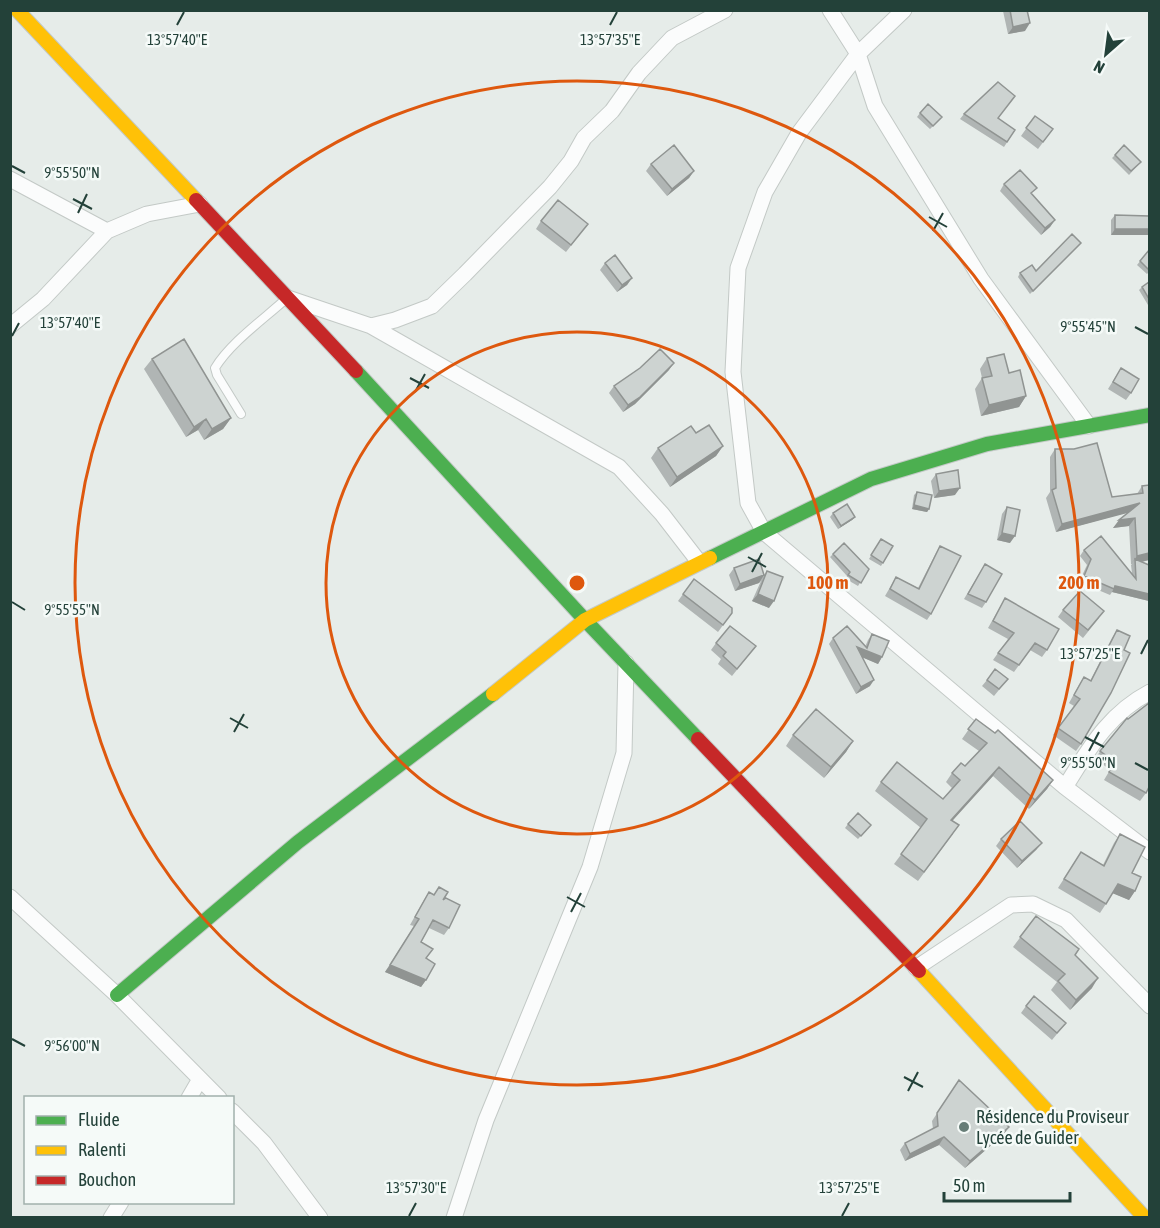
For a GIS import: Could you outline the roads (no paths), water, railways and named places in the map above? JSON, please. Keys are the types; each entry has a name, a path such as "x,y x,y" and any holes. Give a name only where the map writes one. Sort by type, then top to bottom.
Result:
{"main road":[{"path":"17,10 437,457 585,620 916,968 1145,1218"},
{"path":"117,995 298,842 459,722 585,620 871,479 987,444 1149,415"}],"street":[{"path":"371,326 432,306 550,187 571,161 584,138 612,111 639,73 672,38 725,10"},
{"path":"830,10 858,54 875,106 981,279 1089,426"},
{"path":"904,10 858,54 799,133 765,192 738,268 733,372 748,503 764,532 1065,787 1149,852"},
{"path":"10,179 107,231"},
{"path":"10,326 43,299 107,231 147,214 200,204"},
{"path":"288,298 371,326 619,466 662,514 699,562"},
{"path":"454,1218 486,1120 590,867 624,753 626,663"},
{"path":"1065,787 1109,721 1149,692"},
{"path":"10,897 117,995 217,1096"},
{"path":"916,968 1011,905 1033,904 1066,920 1149,1006"},
{"path":"190,1096 200,1079"},
{"path":"234,1113 264,1143 320,1218"},
{"path":"111,1218 120,1204"}],"lane":[{"path":"241,414 215,368 219,360 288,298"}],"place":[{"name":"Résidence du Proviseur Lycée de Guider","path":"964,1127"}]}
